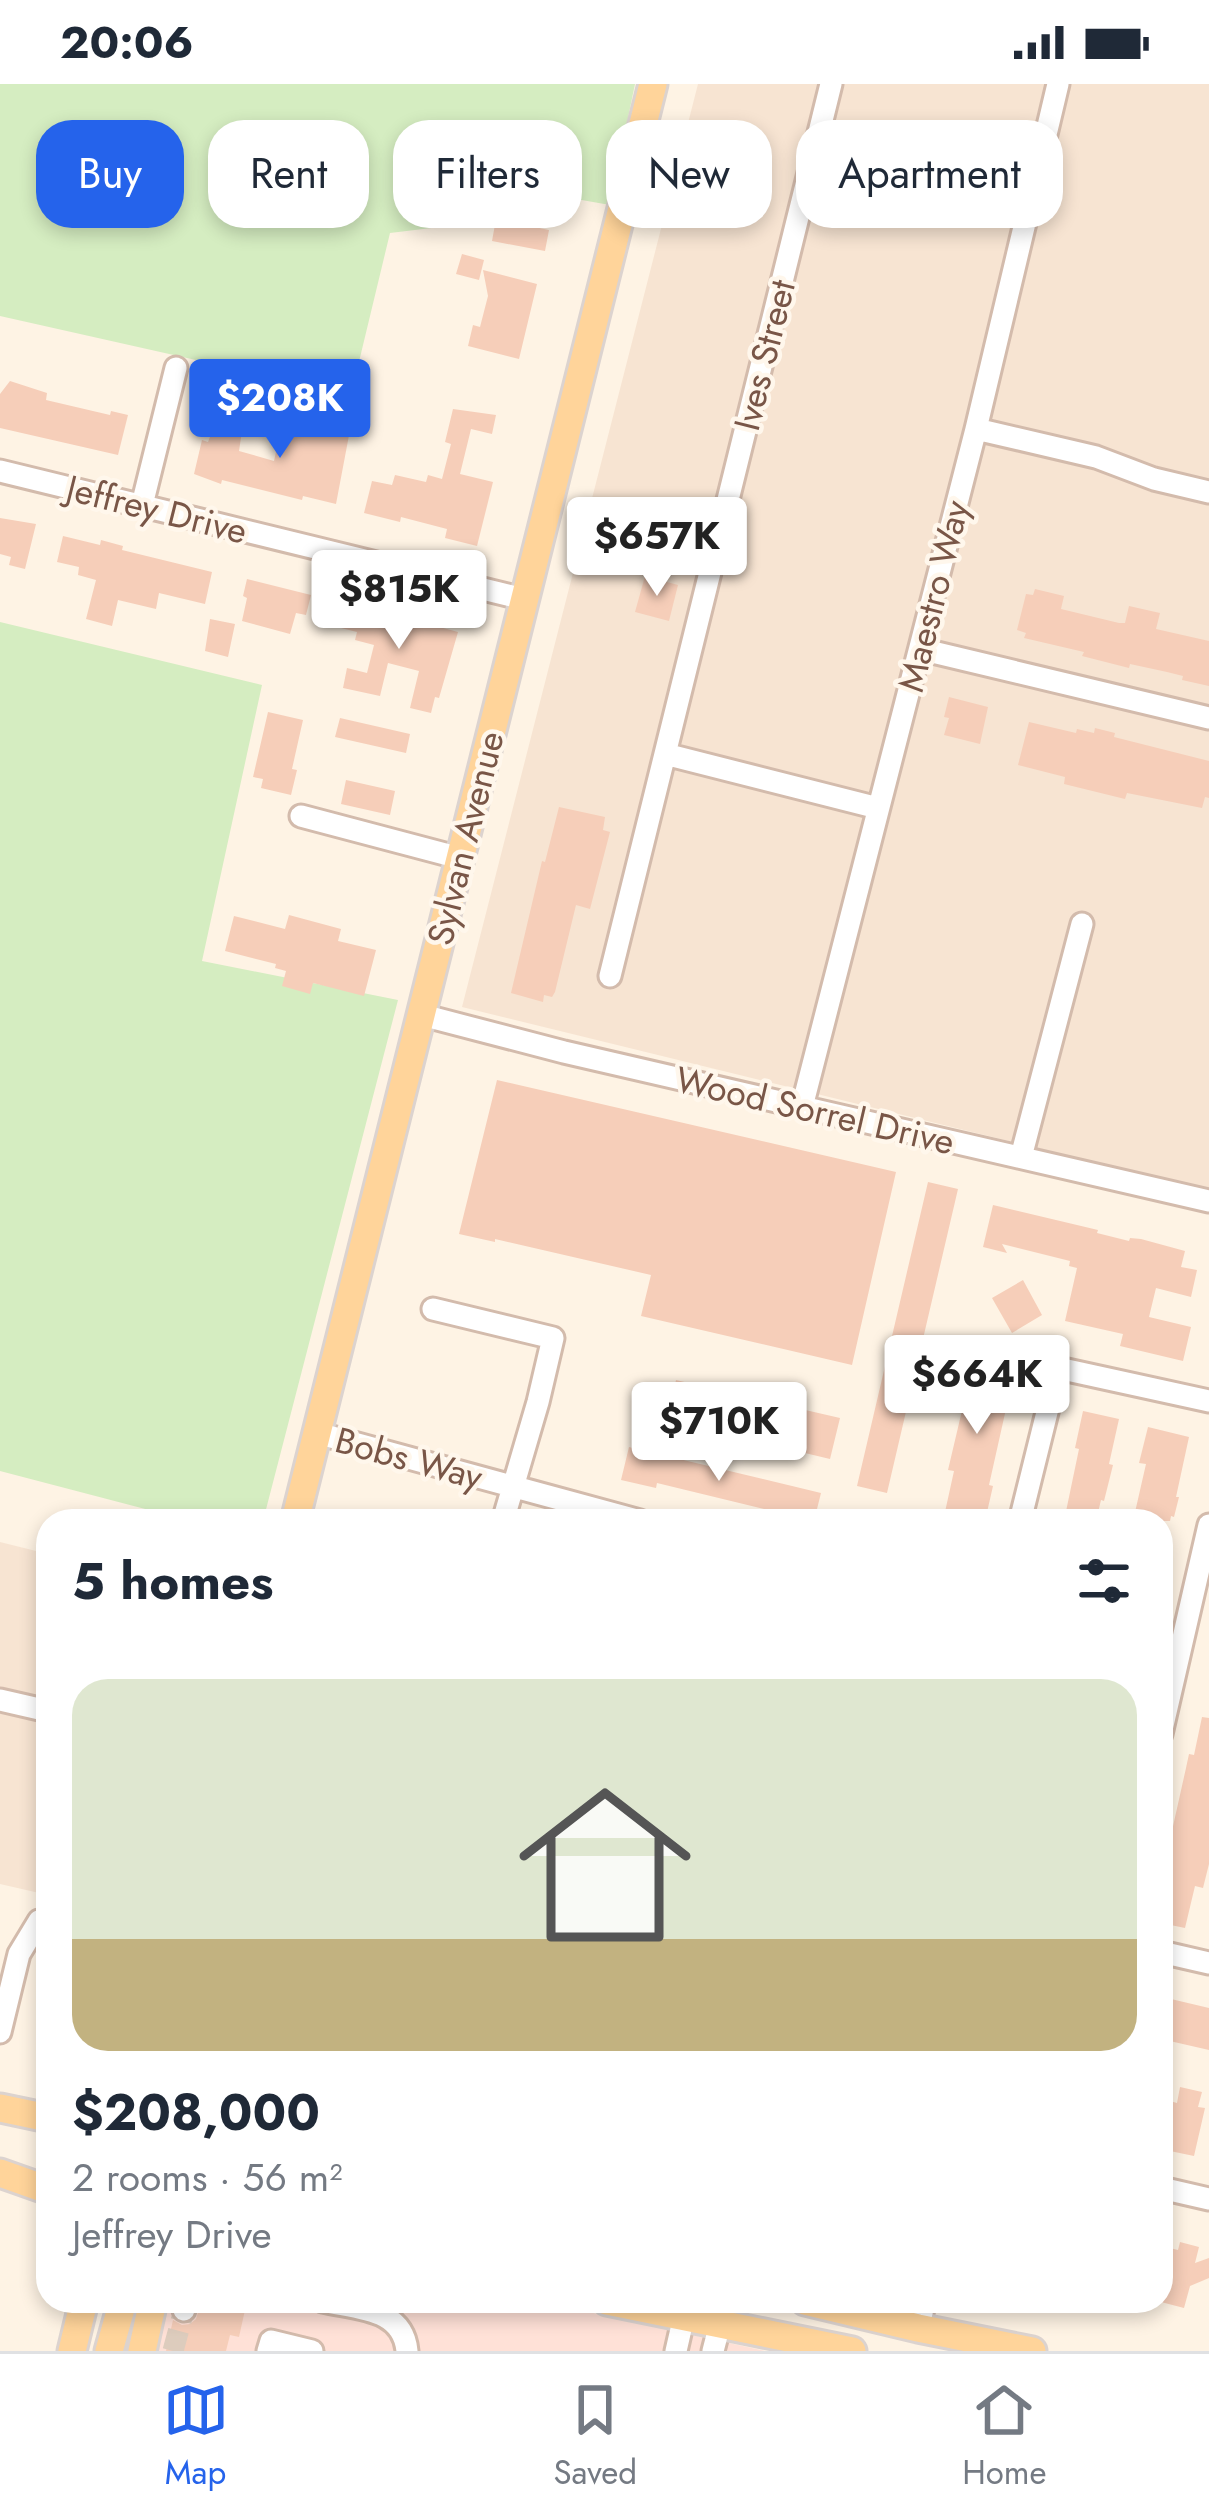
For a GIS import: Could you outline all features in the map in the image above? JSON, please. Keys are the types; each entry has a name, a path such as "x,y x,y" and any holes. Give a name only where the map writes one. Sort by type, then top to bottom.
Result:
{"main road":[{"name":"Sylvan Avenue","path":"298,1509 652,84"},
{"path":"0,2108 36,2116"},
{"path":"0,2160 36,2168"},
{"path":"0,2173 36,2186"},
{"path":"72,2351 81,2313"},
{"path":"109,2351 120,2313"},
{"path":"142,2351 150,2313"},
{"path":"921,2314 1032,2351"},
{"path":"716,2325 852,2351"}],"street":[{"name":"Ives Street","path":"823,120 831,84"},
{"name":"Maestro Way","path":"1049,120 1058,84"},
{"name":"Ives Street","path":"610,976 796,228"},
{"name":"Maestro Way","path":"802,1107 1023,228"},
{"path":"142,505 176,368"},
{"path":"976,429 1096,457 1154,479 1209,492"},
{"name":"Jeffrey Drive","path":"0,471 524,598"},
{"path":"920,650 1209,718"},
{"path":"665,754 878,808"},
{"path":"301,815 460,858"},
{"path":"1022,1157 1082,924"},
{"name":"Wood Sorrel Drive","path":"422,1015 1209,1201"},
{"path":"433,1310 553,1339 507,1509"},
{"path":"1023,1509 1058,1368 1209,1401"},
{"name":"Bobs Way","path":"316,1433 597,1509"},
{"path":"1173,1698 1198,1623 1209,1525"},
{"path":"0,1700 36,1709"},
{"path":"0,2032 10,1952 36,1924"},
{"path":"1173,1955 1209,1963"},
{"path":"1173,2190 1209,2198"},
{"path":"374,2313 387,2316 405,2334 407,2351"},
{"path":"676,2351 688,2313"},
{"path":"268,2351 271,2341 312,2351"}],"shaded area":[{"path":"698,84 1209,84 1209,1190 462,1007 661,228 772,228 772,120 689,120"},
{"path":"0,1542 36,1551 36,1892 0,1884"},
{"path":"156,2313 593,2313 765,2351 146,2351"}],"green space":[{"path":"0,84 635,84 628,120 606,120 606,204 582,200 582,120 393,120 393,228 431,228 390,233 351,395 0,316"},
{"path":"0,622 262,685 202,961 398,1000 266,1509 145,1509 0,1471"}],"building":[{"path":"494,228 549,230 545,251 492,241"},
{"path":"462,254 484,260 479,280 456,274"},
{"path":"483,270 537,284 519,359 468,346 473,325 480,327 488,296"},
{"path":"10,381 47,393 46,400 128,415 118,455 0,428 0,394"},
{"path":"453,409 496,415 492,434 471,429 460,474 493,482 477,546 445,538 447,529 364,513 372,481 392,485 395,475 426,482 428,475 442,479"},
{"path":"284,415 350,430 336,504 222,480 221,484 194,474 202,440 208,442 215,424 242,431 239,451 274,461"},
{"path":"0,518 36,524 25,569 9,565 11,557 0,554"},
{"path":"63,536 100,545 101,540 123,546 122,550 212,572 205,604 159,593 156,609 118,600 112,626 86,619 96,580 78,575 79,567 57,562"},
{"path":"645,576 678,585 669,621 635,612"},
{"path":"247,579 311,595 306,615 296,613 290,634 242,621"},
{"path":"1035,589 1064,596 1061,609 1119,623 1125,623 1129,606 1160,613 1156,629 1209,641 1209,686 1024,638 1026,633 1017,630 1026,594 1033,595"},
{"path":"343,603 377,611 379,606 458,632 431,713 410,708 419,671 388,663 380,696 343,688 347,668 367,673 374,645 355,640 357,632 337,627"},
{"path":"210,619 235,624 228,657 205,651"},
{"path":"949,697 988,707 980,744 944,735"},
{"path":"268,712 303,720 291,795 261,788 263,779 253,777"},
{"path":"340,718 410,734 406,753 335,737"},
{"path":"1029,722 1076,733 1077,729 1094,733 1095,728 1209,761 1209,798 1205,797 1202,808 1127,793 1125,799 1064,784 1065,777 1018,765"},
{"path":"346,780 395,791 390,815 341,804"},
{"path":"559,807 605,817 603,830 610,832 590,909 576,905 555,992 552,997 544,995 543,1002 511,993"},
{"path":"289,915 341,929 338,941 376,950 364,996 313,983 310,994 282,986 286,971 275,968 276,964 225,951 234,916 285,929"},
{"path":"497,1080 896,1172 852,1365 641,1316 651,1275 459,1234"},
{"path":"928,1182 958,1189 887,1493 857,1486"},
{"path":"993,1205 1185,1251 1181,1267 1197,1270 1191,1297 1156,1288 1149,1317 1191,1327 1183,1361 1120,1346 1123,1334 1065,1321 1077,1268 1069,1266 1070,1261 1002,1244 1007,1253 983,1247"},
{"path":"1023,1280 1042,1315 1012,1333 992,1298"},
{"path":"969,1345 1009,1355 995,1397 1008,1400 988,1509 946,1509 954,1471 948,1470 968,1385 960,1383"},
{"path":"676,1380 840,1418 830,1459 667,1420"},
{"path":"1083,1411 1119,1419 1109,1464 1113,1465 1099,1509 1066,1509 1079,1449 1075,1448"},
{"path":"1148,1427 1189,1437 1174,1517 1173,1509 1136,1509 1146,1464 1139,1463"},
{"path":"629,1447 821,1493 817,1509 764,1509 657,1483 656,1488 621,1480"},
{"path":"1202,1717 1209,1718 1209,1864 1203,1888 1195,1886 1185,1928 1173,1926 1173,1826 1189,1754 1194,1755"},
{"path":"1173,1999 1209,2008 1209,2050 1173,2042"},
{"path":"1180,2087 1202,2092 1198,2107 1205,2108 1194,2156 1173,2152 1173,2102 1177,2103"},
{"path":"1180,2242 1199,2247 1195,2263 1209,2258 1209,2278 1190,2286 1184,2308 1173,2305 1173,2249 1178,2250"},
{"path":"198,2313 244,2313 239,2337 230,2335 226,2351 166,2351 173,2320 182,2325 196,2319"}],"tunnel":[{"path":"173,2351 183,2313"}]}
